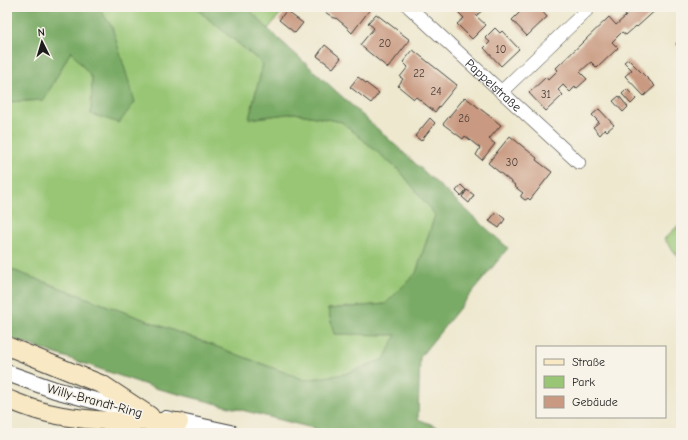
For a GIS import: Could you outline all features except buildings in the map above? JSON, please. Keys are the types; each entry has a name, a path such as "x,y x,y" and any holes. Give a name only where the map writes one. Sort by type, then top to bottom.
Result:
{"main road":[{"path":"7,346 103,385 150,416"},
{"path":"7,399 47,413 73,418 179,422"}],"street":[{"name":"Pappelstraße","path":"409,7 579,163"},
{"path":"501,92 590,7"},
{"name":"Willy-Brandt-Ring","path":"7,373 56,390 150,416 231,433"}],"green space":[{"path":"7,7 98,7 112,27 135,102 119,123 91,114 92,78 71,51 44,100 7,102"},
{"path":"98,7 194,7 263,64 249,119 294,113 342,122 401,172 435,215 416,273 385,304 328,309 334,334 397,335 384,359 345,374 305,380 7,268 7,102 44,100 71,51 92,78 91,114 112,27"},
{"path":"194,7 247,7 268,29 508,248 420,357 418,419 453,433 332,433 155,388 7,337 7,268 305,380 345,374 384,359 396,335 334,334 328,309 385,304 416,273 435,215 401,172 342,122 294,113 249,119 263,64"},
{"path":"247,7 286,7 268,29"},
{"path":"681,223 681,260 664,239"}]}
